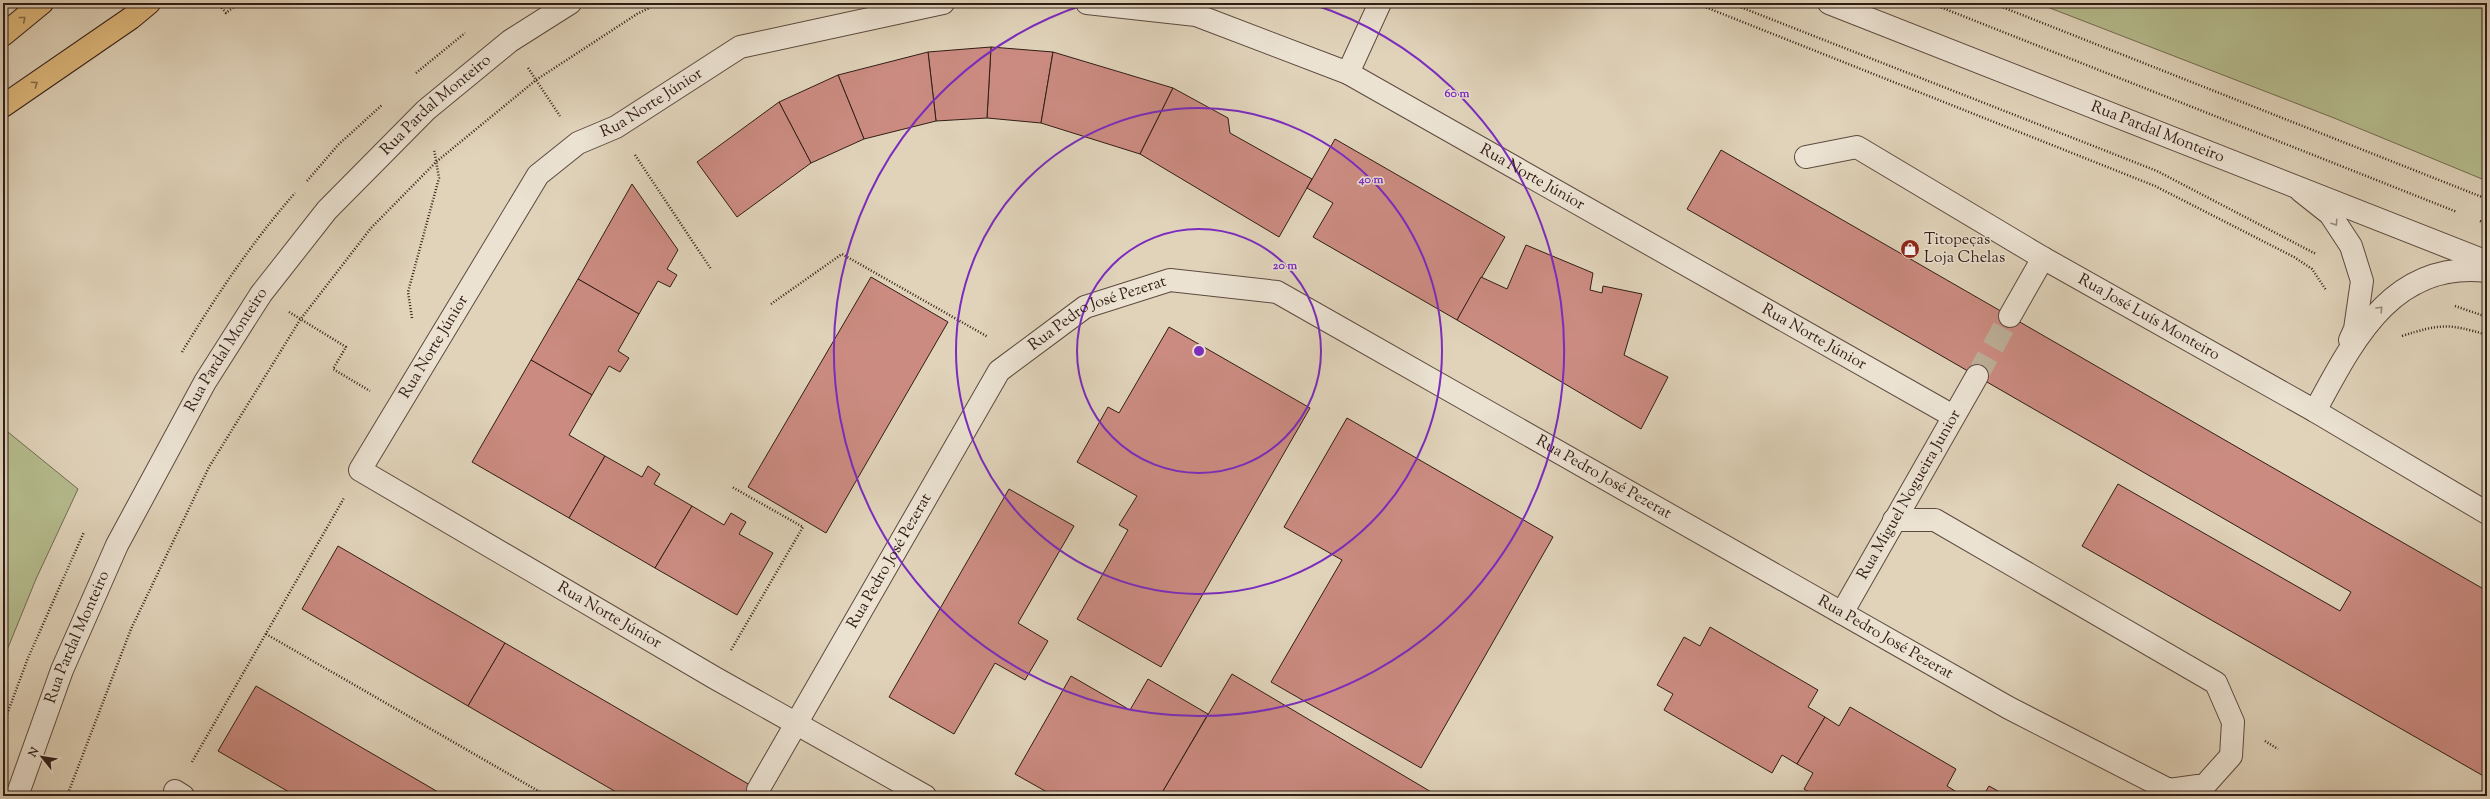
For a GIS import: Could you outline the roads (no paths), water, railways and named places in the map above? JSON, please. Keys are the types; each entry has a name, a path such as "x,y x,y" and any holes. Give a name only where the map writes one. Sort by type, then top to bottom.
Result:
{"main road":[{"path":"3,35 42,3"},
{"path":"3,106 131,18 149,3"}],"street":[{"name":"Rua Pardal Monteiro","path":"17,796 62,670 117,545 205,382 261,294 327,210 426,110 510,41 570,3"},
{"name":"Rua Norte Júnior","path":"925,796 715,678 360,470 538,175 578,143 616,126 740,47 943,3"},
{"name":"Rua Norte Júnior","path":"1087,3 1196,15 1348,73 1953,416"},
{"path":"1348,73 1380,3"},
{"name":"Rua Pardal Monteiro","path":"1829,3 2487,262"},
{"name":"Rua José Luís Monteiro","path":"1806,156 1857,147 2043,258 2315,411 2487,513"},
{"path":"2297,187 2330,214 2351,246 2362,281 2355,329 2341,363"},
{"path":"2010,316 2043,258"},
{"path":"2315,411 2361,330 2386,303 2426,276 2468,268 2487,271"},
{"name":"Rua Pedro José Pezerat","path":"758,790 999,371 1085,306 1170,280 1277,292 2009,708 2170,790 2205,785 2231,756 2233,722 2216,683 1934,520 1894,520"},
{"name":"Rua Miguel Nogueira Junior","path":"1842,613 1976,376"}],"tunnel":[{"path":"1977,376 2010,316"}],"place":[{"name":"Titopeças Loja Chelas","path":"1910,249"}]}
